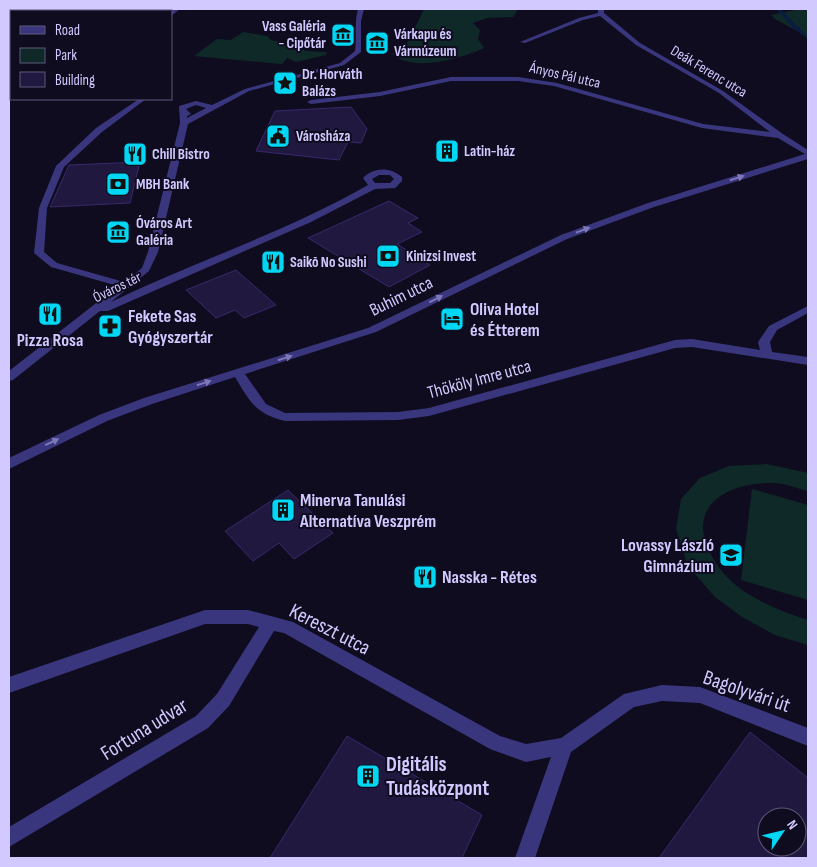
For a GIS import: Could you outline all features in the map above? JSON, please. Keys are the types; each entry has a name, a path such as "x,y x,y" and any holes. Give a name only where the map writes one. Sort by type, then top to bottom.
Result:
{"street":[{"path":"184,123 246,90 342,64 358,52 360,9"},
{"path":"523,42 581,18 601,12"},
{"name":"Deák Ferenc utca","path":"601,12 646,49 740,104 780,136 808,154"},
{"name":"Ányos Pál utca","path":"312,102 380,94 451,79 518,79 555,84 702,126 780,136"},
{"path":"125,285 54,265 39,253 43,208 60,166 99,130 142,100"},
{"name":"Óváros tér","path":"84,320 146,269 154,252 184,123 182,110 188,105 202,103 209,105 205,112"},
{"name":"Buhim utca","path":"9,464 103,418 148,401 372,330 513,260 564,237 651,205 808,154"},
{"name":"Óváros tér","path":"84,320 159,283 338,207 374,186"},
{"path":"767,354 764,342 773,328 808,309"},
{"path":"9,379 84,320"},
{"name":"Thököly Imre utca","path":"238,373 258,405 270,414 284,417 398,416 429,412 675,344 692,343 808,361"},
{"name":"Kereszt utca","path":"9,685 205,617 248,618 287,628 496,743 526,753 564,746"},
{"name":"Fortuna udvar","path":"9,838 202,722 222,700 270,623"},
{"name":"Bagolyvári út","path":"564,746 630,700 662,693 700,695 808,737"},
{"path":"525,858 564,746"}],"green space":[{"path":"424,9 518,9 513,17 487,18 473,23 480,30 478,39 484,48 463,56 438,62 425,63 401,60 392,54 399,48 406,46"},
{"path":"808,9 808,37 771,15"},
{"path":"243,32 267,36 271,40 294,45 306,51 327,52 326,55 296,62 287,58 282,64 194,56 217,39 231,40"},
{"path":"767,464 808,473 808,491 785,484 771,483 753,484 724,494 713,502 706,513 703,526 706,542 722,572 743,591 768,605 808,620 808,645 775,635 742,617 715,597 688,566 676,529 681,499 700,478 729,466"},
{"path":"752,489 808,505 808,600 741,580"}],"building":[{"name":"Városháza","path":"351,107 367,129 361,143 348,142 339,160 256,151 275,111"},
{"name":"MBH Bank","path":"140,162 130,203 50,207 69,165"},
{"name":"Kinizsi Invest","path":"389,201 418,218 408,223 422,232 397,244 430,265 389,287 308,238"},
{"path":"236,270 276,305 244,318 235,310 216,318 186,290"},
{"name":"Minerva Tanulási Alternatíva Veszprém","path":"288,490 333,533 294,559 279,543 253,561 225,531"},
{"path":"750,732 808,778 808,858 659,858"},
{"name":"Digitális Tudásközpont","path":"347,736 482,815 462,858 270,858"}],"waterway":[{"path":"778,9 808,38"}],"place":[{"name":"Vass Galéria - Cipőtár","path":"343,35"},
{"name":"Várkapu és Vármúzeum","path":"377,43"},
{"name":"Dr. Horváth Balázs","path":"285,83"},
{"name":"Városháza","path":"278,136"},
{"name":"Latin-ház","path":"447,151"},
{"name":"Chill Bistro","path":"135,154"},
{"name":"MBH Bank","path":"118,184"},
{"name":"Óváros Art Galéria","path":"118,232"},
{"name":"Kinizsi Invest","path":"388,256"},
{"name":"Saikō No Sushi","path":"273,262"},
{"name":"Pizza Rosa","path":"50,314"},
{"name":"Oliva Hotel és Étterem","path":"452,319"},
{"name":"Fekete Sas Gyógyszertár","path":"110,326"},
{"name":"Minerva Tanulási Alternatíva Veszprém","path":"283,510"},
{"name":"Lovassy László Gimnázium","path":"731,555"},
{"name":"Nasska - Rétes","path":"425,577"},
{"name":"Digitális Tudásközpont","path":"368,776"}]}
